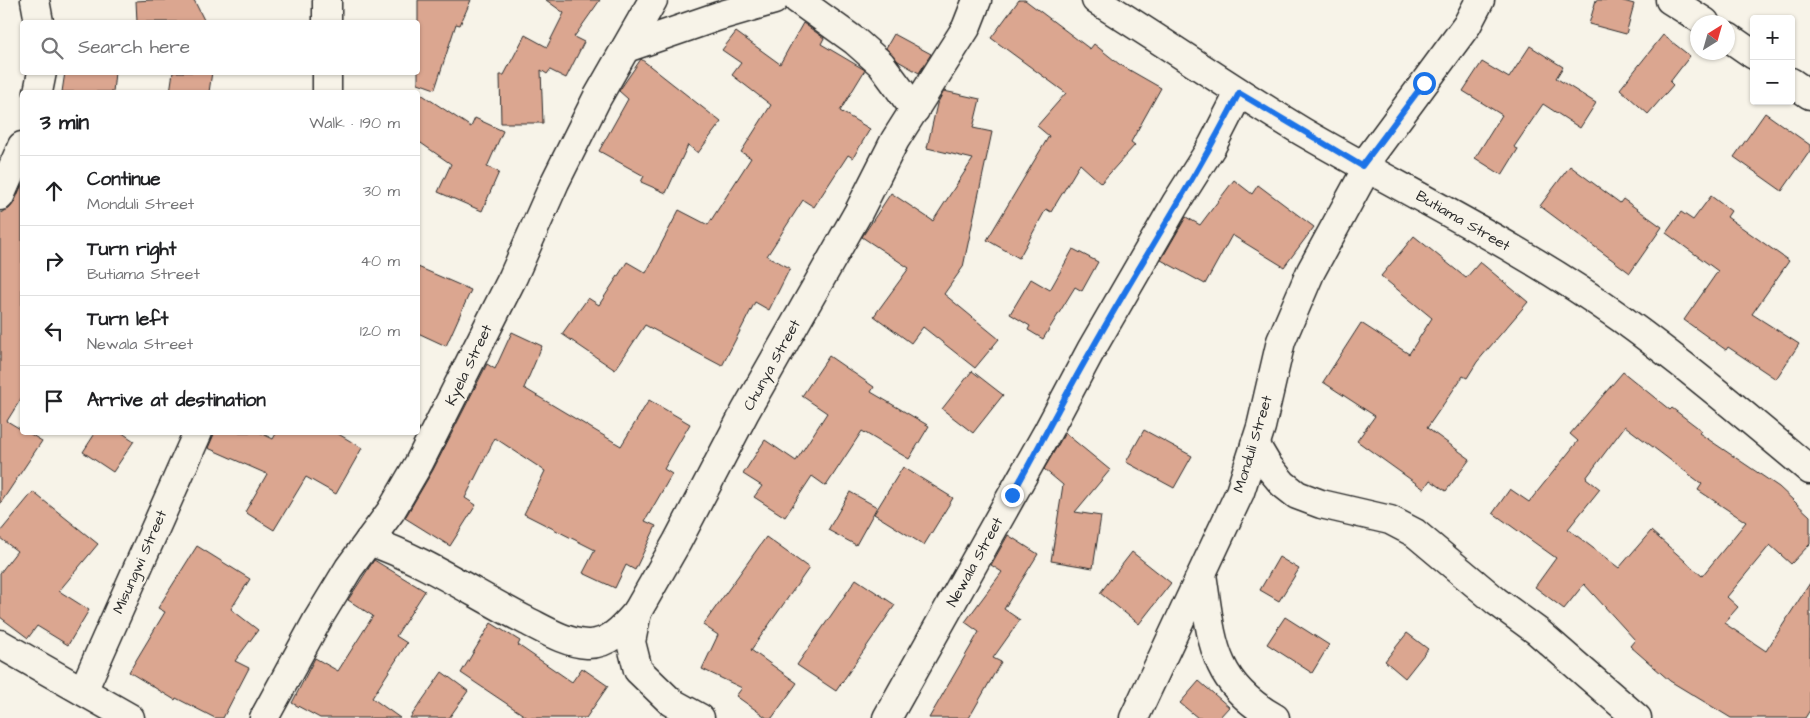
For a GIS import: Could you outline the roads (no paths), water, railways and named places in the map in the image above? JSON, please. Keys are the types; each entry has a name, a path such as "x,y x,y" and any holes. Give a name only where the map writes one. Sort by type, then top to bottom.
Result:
{"street":[{"path":"35,0 40,20"},
{"path":"327,0 327,20"},
{"name":"Kyela Street","path":"264,718 318,619 389,513 451,403 513,277 555,182 597,98 653,0"},
{"path":"626,48 774,0"},
{"path":"798,0 856,42 880,64 915,110"},
{"name":"Chunya Street","path":"700,718 670,702 638,670 631,642 637,612 677,542 745,412 860,211 895,140 966,28 978,0"},
{"name":"Butiama Street","path":"1096,0 1239,93 1365,167 1466,221 1623,320 1810,470"},
{"name":"Monduli Street","path":"1134,718 1240,492 1256,444 1281,341 1311,271 1365,167 1467,25 1480,0"},
{"path":"1670,0 1694,15"},
{"path":"1735,42 1750,52"},
{"path":"38,90 41,75"},
{"path":"327,75 327,90"},
{"path":"1795,85 1810,95"},
{"name":"Newala Street","path":"887,718 1035,455 1091,350 1176,203 1212,146 1239,93"},
{"path":"0,196 20,151"},
{"name":"Misungwi Street","path":"83,691 197,435"},
{"path":"1256,444 1278,478 1297,495 1321,504 1384,518 1415,533 1496,601 1537,631 1637,718"},
{"path":"389,513 413,558"},
{"path":"369,541 413,558 509,612 560,638 588,644 606,640 622,630 637,612"},
{"path":"1202,574 1209,620 1220,664 1238,692 1275,718"},
{"path":"0,644 130,718"}]}
